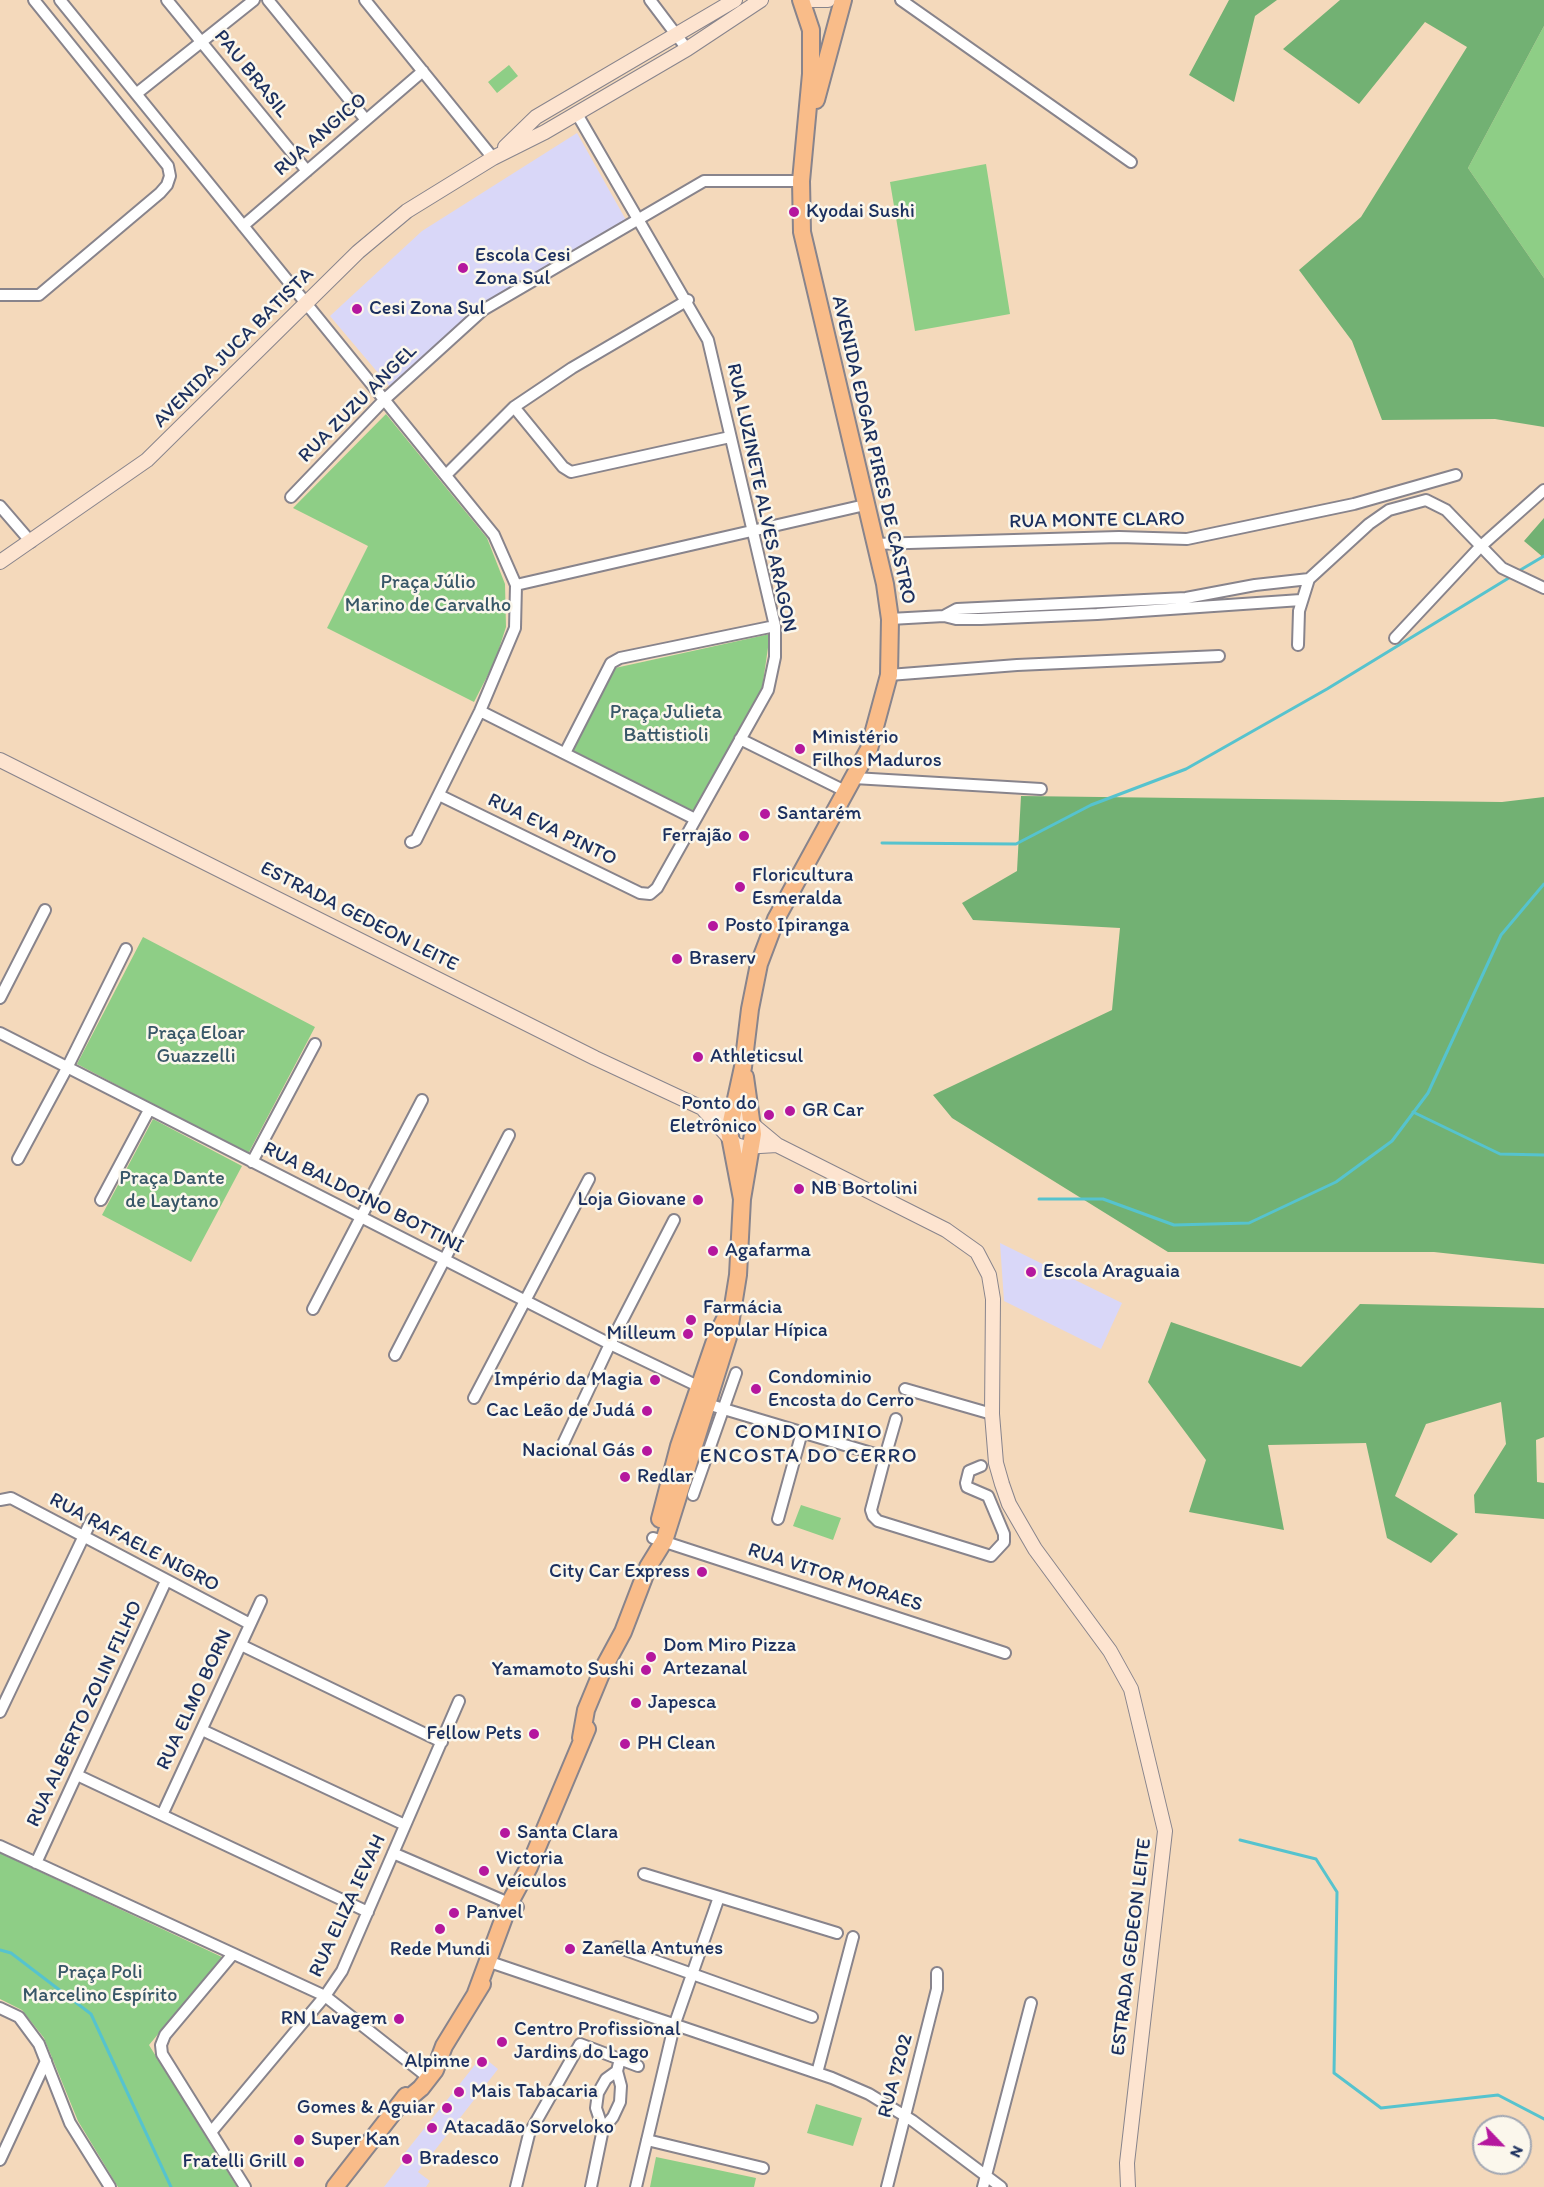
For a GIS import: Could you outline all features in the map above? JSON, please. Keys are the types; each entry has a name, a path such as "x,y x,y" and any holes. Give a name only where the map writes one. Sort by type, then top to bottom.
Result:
{"main road":[{"name":"AVENIDA JUCA BATISTA","path":"493,158 536,117 735,0"},
{"name":"AVENIDA JUCA BATISTA","path":"0,562 147,460 358,252 407,210 493,158 545,132 687,49 761,0"},
{"name":"AVENIDA EDGAR PIRES DE CASTRO","path":"742,1199 729,1140 759,964 776,919 804,863 850,785 868,749 889,675 890,619 885,584 802,232 801,181 806,138 811,30 801,0"},
{"path":"811,0 828,0"},
{"name":"AVENIDA EDGAR PIRES DE CASTRO","path":"806,138 843,0"},
{"path":"536,117 533,122 535,130 545,132"},
{"name":"ESTRADA GEDEON LEITE","path":"0,760 595,1058 700,1107 732,1117 740,1117 777,1145 946,1230 977,1252 989,1275 993,1299 992,1414 996,1463 1009,1504 1035,1549 1110,1651 1131,1689 1165,1831 1127,2163 1128,2187"},
{"name":"AVENIDA EDGAR PIRES DE CASTRO","path":"334,2187 425,2075 476,1993 491,1963 581,1738 586,1710 608,1670 623,1632 710,1398 717,1335 730,1310 738,1275 742,1199 752,1147 752,1125 743,1067"},
{"name":"ESTRADA GEDEON LEITE","path":"700,1107 717,1123 729,1140"},
{"path":"729,1140 743,1147 777,1145"},
{"name":"ESTRADA GEDEON LEITE","path":"1120,2187 1127,2163"}],"street":[{"path":"0,295 39,295 160,193 170,176 168,166 34,0"},
{"path":"60,0 494,535 516,585 515,628 480,711 416,840 411,842"},
{"name":"PAU BRASIL","path":"167,0 307,171"},
{"path":"136,94 254,0"},
{"path":"268,0 366,120"},
{"path":"365,0 493,158"},
{"path":"650,0 687,49"},
{"path":"901,0 1131,162"},
{"name":"RUA ANGICO","path":"243,226 423,71"},
{"name":"RUA LUZINETE ALVES ARAGON","path":"577,114 688,300 708,340 775,626 775,657 768,690 657,888 650,894"},
{"name":"RUA ZUZU ANGEL","path":"291,497 385,399 483,309 704,181 766,179 801,181"},
{"path":"446,475 514,407 572,368 688,300"},
{"path":"514,407 563,467 571,472 730,438"},
{"name":"RUA MONTE CLARO","path":"874,544 1119,537 1187,539 1354,504 1456,475"},
{"path":"1395,638 1480,547 1544,490"},
{"path":"1298,645 1301,600 1309,579 1369,524 1389,510 1426,500 1446,510 1502,568 1544,588"},
{"path":"516,585 866,505"},
{"path":"0,506 31,542"},
{"path":"944,616 957,609 1186,598 1309,579"},
{"path":"890,619 944,616 956,619 981,619 1097,614 1301,600"},
{"path":"1097,602 1097,614"},
{"path":"565,753 611,663 620,657 775,626"},
{"path":"889,675 1017,665 1219,656"},
{"path":"480,711 695,819"},
{"path":"740,740 850,785 1041,789"},
{"name":"RUA EVA PINTO","path":"439,795 640,893 650,894"},
{"path":"0,999 45,910"},
{"path":"18,1159 67,1068 126,949"},
{"name":"RUA BALDOINO BOTTINI","path":"0,1033 610,1344 710,1398 802,1432 885,1457"},
{"path":"252,1162 315,1044"},
{"path":"313,1309 422,1100"},
{"path":"101,1200 149,1110"},
{"path":"395,1355 509,1135"},
{"path":"474,1398 590,1179"},
{"path":"563,1444 610,1344 674,1220"},
{"path":"693,1495 710,1398 736,1373"},
{"path":"905,1389 992,1414"},
{"path":"896,1419 871,1510 878,1521 991,1556 1004,1542 1004,1534 988,1496 967,1487 966,1483 969,1471 981,1466"},
{"path":"778,1519 802,1432"},
{"name":"RUA RAFAELE NIGRO","path":"0,1500 11,1498 250,1624"},
{"path":"0,1712 92,1519"},
{"name":"RUA VITOR MORAES","path":"658,1540 1005,1653"},
{"name":"RUA ALBERTO ZOLIN FILHO","path":"36,1863 166,1581"},
{"name":"RUA ELMO BORN","path":"162,1815 261,1601"},
{"path":"241,1645 442,1742"},
{"name":"RUA ELIZA IEVAH","path":"212,2131 325,1996 342,1971 459,1701"},
{"path":"202,1730 405,1825"},
{"path":"77,1775 368,1912"},
{"path":"0,1846 325,1996 425,2075"},
{"path":"393,1853 514,1906"},
{"path":"644,1874 837,1933"},
{"path":"636,2187 674,2026 719,1897"},
{"path":"817,2073 854,1937"},
{"path":"617,1947 812,2017"},
{"path":"233,1953 165,2035 161,2045 162,2054 245,2187"},
{"path":"491,1963 817,2073 869,2094 904,2115 984,2182 1001,2187"},
{"name":"RUA 7202","path":"887,2187 938,1989 937,1973"},
{"path":"984,2182 1031,2003"},
{"path":"0,2008 19,2017 39,2044 70,2123 110,2187"},
{"path":"516,2187 529,2134 580,2044 638,2066"},
{"path":"603,2129 614,2117 620,2102 621,2086 617,2071 620,2059"},
{"path":"0,2160 46,2061"},
{"path":"591,2187 603,2129 596,2108 598,2093 606,2079 617,2071"},
{"path":"647,2140 763,2168"}],"shaded area":[{"name":"Escola Cesi Zona Sul","path":"577,133 626,220 480,305 390,387 330,316 422,231"},
{"name":"Escola Araguaia","path":"1000,1243 1122,1303 1101,1349 1004,1301"},
{"path":"482,2056 498,2069 418,2172 430,2181 426,2187 384,2187 403,2162 400,2159"}],"green space":[{"path":"1229,0 1277,0 1255,16 1234,102 1189,75"},
{"path":"1340,0 1544,0 1544,26 1468,168 1544,278 1544,427 1495,419 1382,420 1352,341 1299,270 1361,217 1467,47 1425,22 1359,104 1283,49"},
{"path":"1544,26 1544,278 1468,168"},
{"path":"509,65 518,76 497,93 488,82"},
{"path":"986,164 1010,314 915,331 890,182"},
{"name":"Praça Júlio Marino de Carvalho","path":"386,414 487,538 505,584 506,627 495,661 474,702 327,628 368,546 293,508"},
{"path":"1544,518 1544,558 1524,541"},
{"name":"Praça Julieta Battistioli","path":"770,634 762,689 692,813 572,751 615,668"},
{"path":"1021,796 1502,802 1544,797 1544,1264 1434,1252 1168,1252 952,1118 933,1095 1112,1010 1120,928 973,920 962,903 1017,871"},
{"name":"Praça Eloar Guazzelli","path":"143,937 315,1027 248,1154 77,1064"},
{"name":"Praça Dante de Laytano","path":"153,1119 242,1166 191,1262 102,1215"},
{"path":"1360,1304 1544,1308 1544,1437 1536,1440 1537,1482 1544,1483 1544,1519 1475,1513 1474,1495 1506,1444 1501,1402 1426,1424 1395,1496 1458,1534 1431,1563 1387,1538 1366,1443 1268,1445 1284,1530 1189,1512 1206,1460 1148,1382 1171,1322 1301,1367"},
{"path":"801,1505 841,1518 833,1540 793,1526"},
{"name":"Praça Poli Marcelino Espírito","path":"0,1853 222,1957 149,2045 237,2187 118,2187 78,2121 44,2038 22,2010 0,1999"},
{"path":"816,2104 862,2118 853,2146 807,2133"},
{"path":"656,2157 756,2178 754,2187 650,2187"}],"waterway":[{"path":"1517,572 1544,556"},
{"path":"882,843 1016,844 1091,805 1186,769 1327,689 1512,576"},
{"path":"1039,1199 1103,1199 1174,1225 1249,1223 1336,1182 1392,1141 1428,1093 1501,935 1544,884"},
{"path":"1413,1112 1500,1154 1544,1155"},
{"path":"1240,1840 1316,1859 1337,1892 1334,2073 1381,2108 1498,2095 1544,2119"},
{"path":"0,1950 11,1953 91,2014 171,2187"}],"place":[{"name":"Kyodai Sushi","path":"794,212"},
{"name":"Escola Cesi Zona Sul","path":"463,268"},
{"name":"Cesi Zona Sul","path":"357,309"},
{"name":"Ministério Filhos Maduros","path":"800,749"},
{"name":"Santarém","path":"765,814"},
{"name":"Ferrajão","path":"744,836"},
{"name":"Floricultura Esmeralda","path":"740,887"},
{"name":"Posto Ipiranga","path":"713,926"},
{"name":"Braserv","path":"677,959"},
{"name":"Athleticsul","path":"698,1057"},
{"name":"GR Car","path":"790,1111"},
{"name":"Ponto do Eletrônico","path":"769,1115"},
{"name":"NB Bortolini","path":"799,1189"},
{"name":"Loja Giovane","path":"698,1200"},
{"name":"Agafarma","path":"713,1251"},
{"name":"Escola Araguaia","path":"1031,1272"},
{"name":"Farmácia Popular Hípica","path":"691,1320"},
{"name":"Milleum","path":"688,1334"},
{"name":"Império da Magia","path":"655,1380"},
{"name":"Condominio Encosta do Cerro","path":"756,1389"},
{"name":"Cac Leão de Judá","path":"647,1411"},
{"name":"Nacional Gás","path":"647,1451"},
{"name":"Redlar","path":"625,1477"},
{"name":"City Car Express","path":"702,1572"},
{"name":"Dom Miro Pizza Artezanal","path":"651,1657"},
{"name":"Yamamoto Sushi","path":"646,1670"},
{"name":"Japesca","path":"636,1703"},
{"name":"Fellow Pets","path":"534,1734"},
{"name":"PH Clean","path":"625,1744"},
{"name":"Santa Clara","path":"505,1833"},
{"name":"Victoria Veículos","path":"484,1871"},
{"name":"Panvel","path":"454,1913"},
{"name":"Rede Mundi","path":"440,1929"},
{"name":"Zanella Antunes","path":"570,1949"},
{"name":"RN Lavagem","path":"399,2019"},
{"name":"Centro Profissional Jardins do Lago","path":"502,2042"},
{"name":"Alpinne","path":"482,2062"},
{"name":"Mais Tabacaria","path":"459,2092"},
{"name":"Gomes & Aguiar","path":"447,2108"},
{"name":"Atacadão Sorveloko","path":"432,2128"},
{"name":"Super Kan","path":"299,2140"},
{"name":"Bradesco","path":"407,2159"},
{"name":"Fratelli Grill","path":"299,2162"}],"district":[{"name":"CONDOMINIO ENCOSTA DO CERRO","path":"809,1445"}]}
